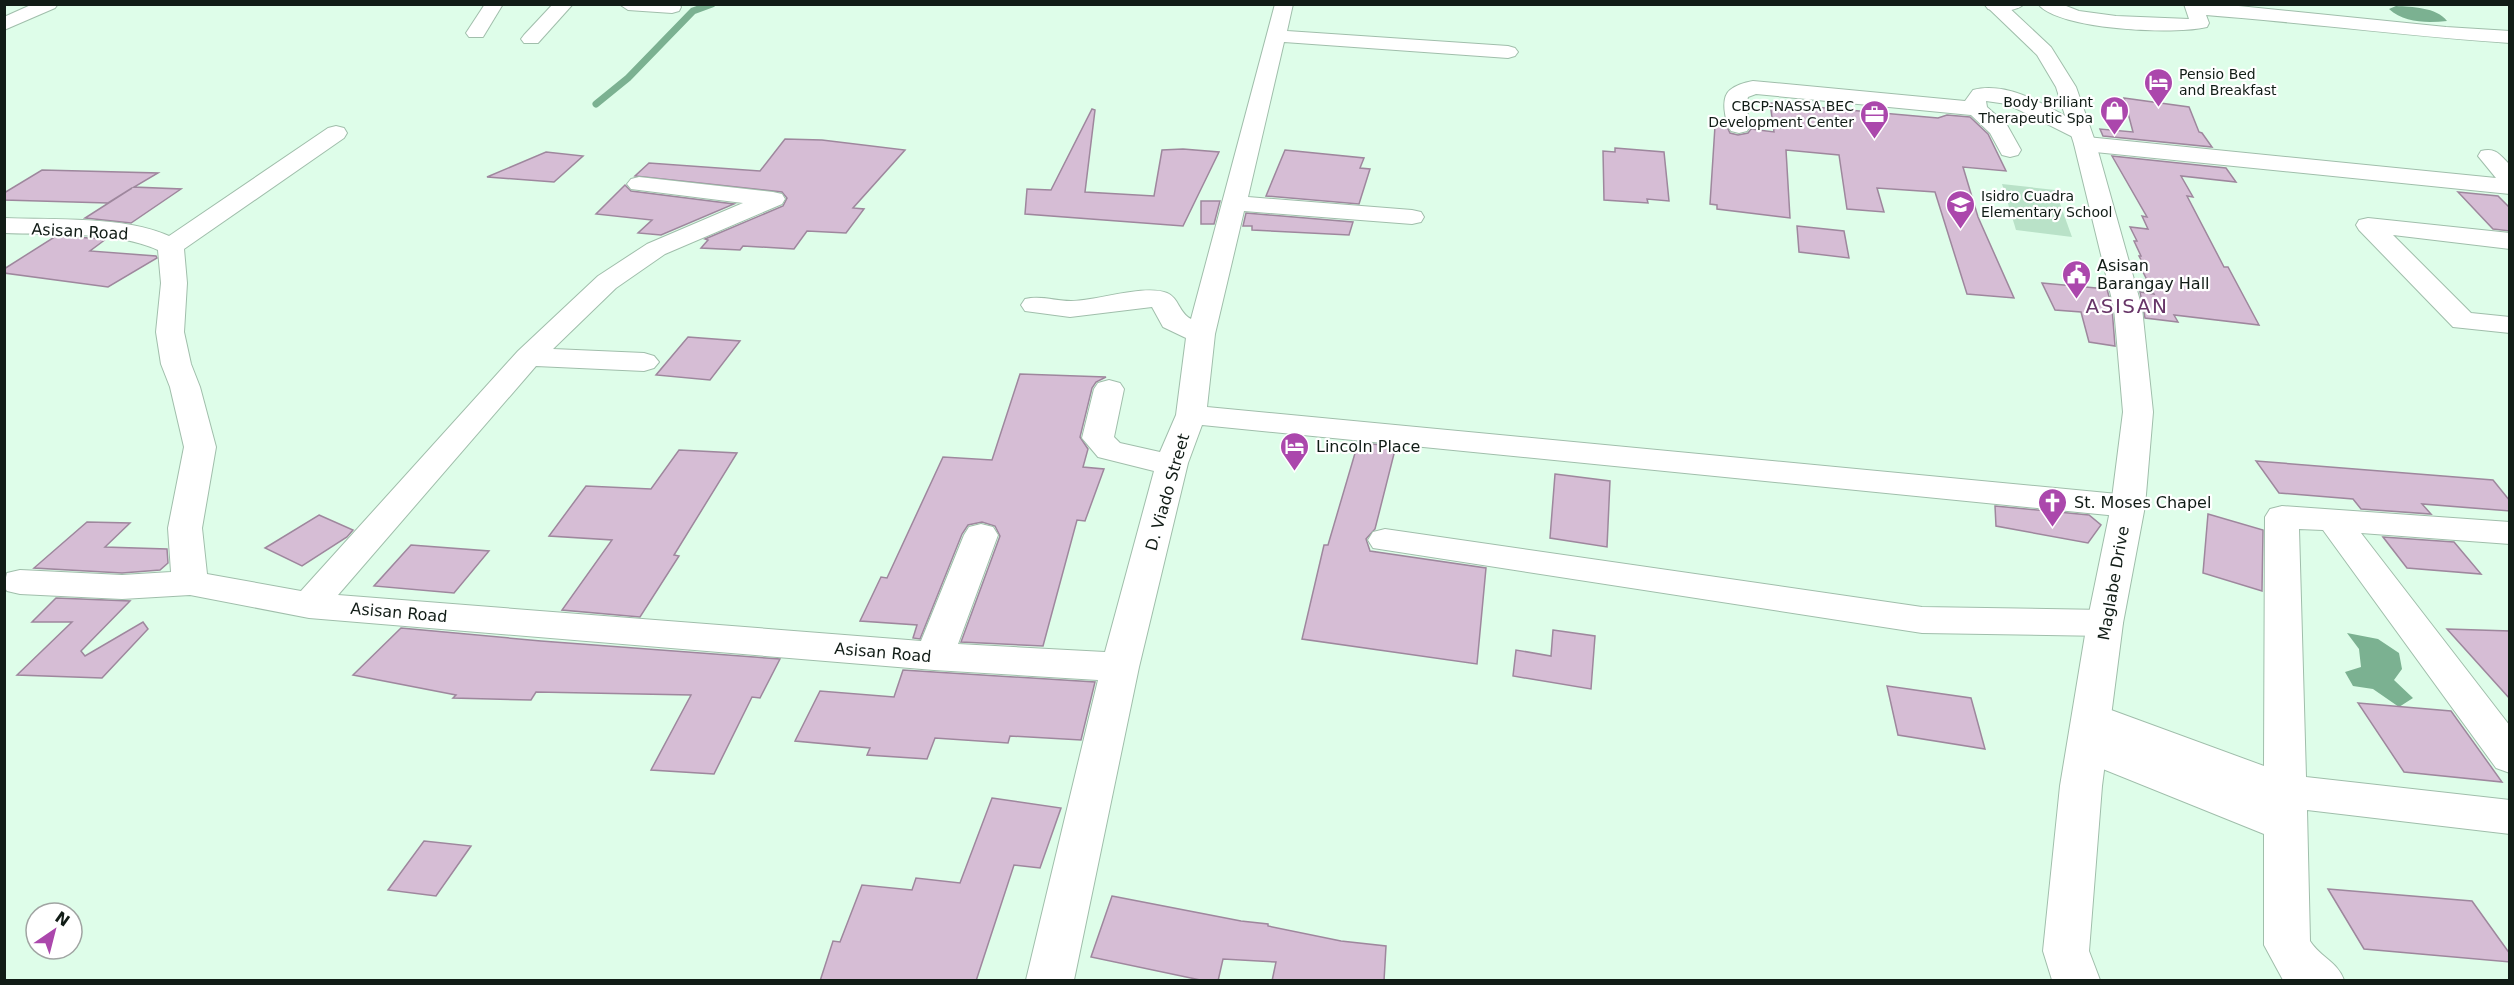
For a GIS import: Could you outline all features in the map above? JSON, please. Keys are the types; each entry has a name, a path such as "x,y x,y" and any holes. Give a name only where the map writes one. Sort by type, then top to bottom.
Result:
{"street":[{"path":"4,24 49,4"},
{"path":"476,33 494,4"},
{"path":"531,39 564,4"},
{"path":"628,4 672,6"},
{"name":"D. Viado Street","path":"1050,981 1120,667 1172,463 1191,415 1201,334 1284,4"},
{"path":"1993,5 2015,4"},
{"path":"2047,4 2056,12 2077,17 2191,25 2200,23 2194,6 2446,33 2510,37"},
{"name":"Maglabe Drive","path":"1993,5 2030,34 2052,60 2066,86 2128,308 2138,412 2128,506 2105,623 2081,786 2066,951 2076,981"},
{"path":"2232,11 2243,17 2299,23"},
{"path":"2335,20 2352,32"},
{"path":"1275,36 1508,52"},
{"path":"1738,126 1735,105 1738,94 1753,87 1977,109"},
{"path":"2010,150 1999,130 1977,109 1975,99 1980,94 2012,98 2082,139 2510,187"},
{"path":"190,583 185,528 200,447 185,387 176,364 170,332 174,283 171,246 336,133"},
{"path":"2510,158 2489,156 2510,180"},
{"path":"309,605 528,357 607,282 656,249 773,199 639,184"},
{"path":"1234,203 1357,210 1412,217"},
{"name":"Asisan Road","path":"4,225 117,231 147,235 171,246"},
{"path":"2510,241 2368,225 2463,321 2510,326"},
{"path":"1035,305 1070,309 1159,299 1165,304 1173,321 1201,334"},
{"path":"528,357 644,362"},
{"path":"1109,389 1098,438 1109,450 1156,462 1172,463"},
{"path":"1191,415 2128,506"},
{"path":"2320,981 2301,967 2287,945 2282,517 2510,533"},
{"path":"2333,520 2510,757"},
{"path":"934,656 981,535"},
{"path":"1385,540 1922,620 2105,623"},
{"name":"Asisan Road","path":"20,582 122,587 190,583 309,605 934,656 1120,667"},
{"path":"2090,732 2286,808 2510,817"}],"shaded area":[{"path":"2396,6 2430,10 2443,16 2447,21 2424,22 2402,17 2389,9"},
{"path":"2002,184 2055,190 2072,237 2016,230"},
{"path":"2347,633 2378,639 2399,653 2402,669 2394,680 2413,698 2399,707 2373,689 2353,686 2345,672 2361,667 2359,649"}],"building":[{"path":"2124,98 2189,107 2199,132 2212,147 2103,136 2100,129 2133,132"},
{"path":"1770,103 1938,118 1947,115 1970,117 1988,134 2006,171 1963,167 1978,217 2014,298 1967,294 1935,192 1877,188 1884,212 1847,209 1839,155 1786,150 1790,218 1717,209 1717,205 1710,204 1715,126 1727,127 1730,133 1738,135 1748,133 1751,129 1774,132"},
{"path":"1092,109 1095,110 1085,192 1154,196 1162,150 1219,152 1183,226 1025,214 1027,189 1051,190"},
{"path":"785,139 822,140 905,150 853,208 864,209 846,233 807,231 794,249 743,246 740,250 701,248 708,240 705,239 783,206 787,198 782,192 635,176 649,163 760,171"},
{"path":"1615,148 1664,152 1669,201 1647,199 1648,203 1604,200 1603,151 1615,152"},
{"path":"1285,150 1364,158 1360,168 1370,169 1359,204 1266,196"},
{"path":"546,152 583,156 554,182 487,177"},
{"path":"2112,156 2226,168 2236,182 2181,176 2193,197 2187,196 2224,267 2228,267 2259,325 2174,315 2178,322 2145,318 2140,292 2154,294 2142,270 2147,271 2139,256 2141,256 2134,241 2137,241 2130,227 2148,229 2142,216 2147,217"},
{"path":"42,170 158,173 134,187 181,189 131,223 85,218 132,188 108,203 4,200 4,193"},
{"path":"625,185 631,191 734,204 661,235 638,233 652,220 596,214"},
{"path":"2458,192 2498,196 2510,208 2510,231 2493,229"},
{"path":"1201,201 1220,201 1214,224 1201,224"},
{"path":"1246,213 1353,222 1349,235 1252,230 1252,226 1243,226"},
{"path":"1797,226 1844,231 1849,258 1799,252"},
{"path":"56,236 106,239 90,251 156,256 157,258 108,287 4,273 4,269"},
{"path":"2042,283 2107,289 2112,308 2115,346 2089,342 2081,312 2055,310"},
{"path":"688,337 740,341 710,380 656,375"},
{"path":"1020,374 1106,377 1096,382 1092,388 1080,437 1088,449 1083,467 1104,469 1085,521 1077,520 1043,646 961,642 1000,536 995,526 982,522 968,525 962,534 920,639 913,638 917,625 860,621 881,577 887,578 943,457 992,460"},
{"path":"1358,443 1396,446 1375,529 1366,539 1370,551 1486,568 1477,664 1302,639 1324,545 1328,545"},
{"path":"679,450 737,453 674,555 679,556 640,617 562,610 612,540 549,536 586,486 651,489"},
{"path":"2256,461 2493,480 2510,501 2510,511 2422,504 2431,514 2361,509 2353,499 2279,493"},
{"path":"1555,474 1610,481 1607,547 1550,538"},
{"path":"1995,506 2089,515 2101,525 2088,543 1996,526"},
{"path":"2208,514 2263,530 2262,591 2203,573"},
{"path":"319,515 353,530 347,537 302,566 265,548"},
{"path":"87,522 130,523 105,547 167,549 168,563 160,570 122,573 34,568"},
{"path":"2383,537 2454,542 2481,574 2407,568"},
{"path":"411,545 489,551 454,593 374,586"},
{"path":"56,598 130,601 81,651 85,656 143,622 148,629 102,678 17,675 72,622 32,622"},
{"path":"401,628 780,659 760,698 752,697 714,774 651,770 691,695 536,692 531,700 453,698 456,695 353,675"},
{"path":"2447,629 2510,631 2510,699"},
{"path":"1553,630 1595,636 1591,689 1513,676 1516,650 1551,656"},
{"path":"903,670 1095,682 1081,740 1010,736 1008,743 935,738 927,759 867,755 870,748 795,741 820,691 894,697"},
{"path":"1887,686 1971,698 1985,749 1898,735"},
{"path":"2358,703 2451,711 2502,782 2404,772"},
{"path":"992,798 1061,808 1040,868 1014,865 976,981 820,981 833,941 840,942 862,885 912,890 916,878 960,883"},
{"path":"424,841 471,846 436,896 388,890"},
{"path":"2328,889 2472,901 2510,954 2510,962 2364,949"},
{"path":"1112,896 1241,921 1268,924 1268,926 1341,941 1386,946 1384,981 1272,981 1276,962 1223,959 1218,981 1205,981 1091,957"}],"waterway":[{"path":"596,104 628,78 693,11 712,4"}],"place":[{"name":"Pensio Bed and Breakfast","path":"2158,108"},
{"name":"Body Briliant Therapeutic Spa","path":"2114,136"},
{"name":"CBCP-NASSA BEC Development Center","path":"1875,140"},
{"name":"Isidro Cuadra Elementary School","path":"1960,230"},
{"name":"Asisan Barangay Hall","path":"2076,300"},
{"name":"Lincoln Place","path":"1295,472"},
{"name":"St. Moses Chapel","path":"2053,528"}],"district":[{"name":"ASISAN","path":"2127,306"}]}
